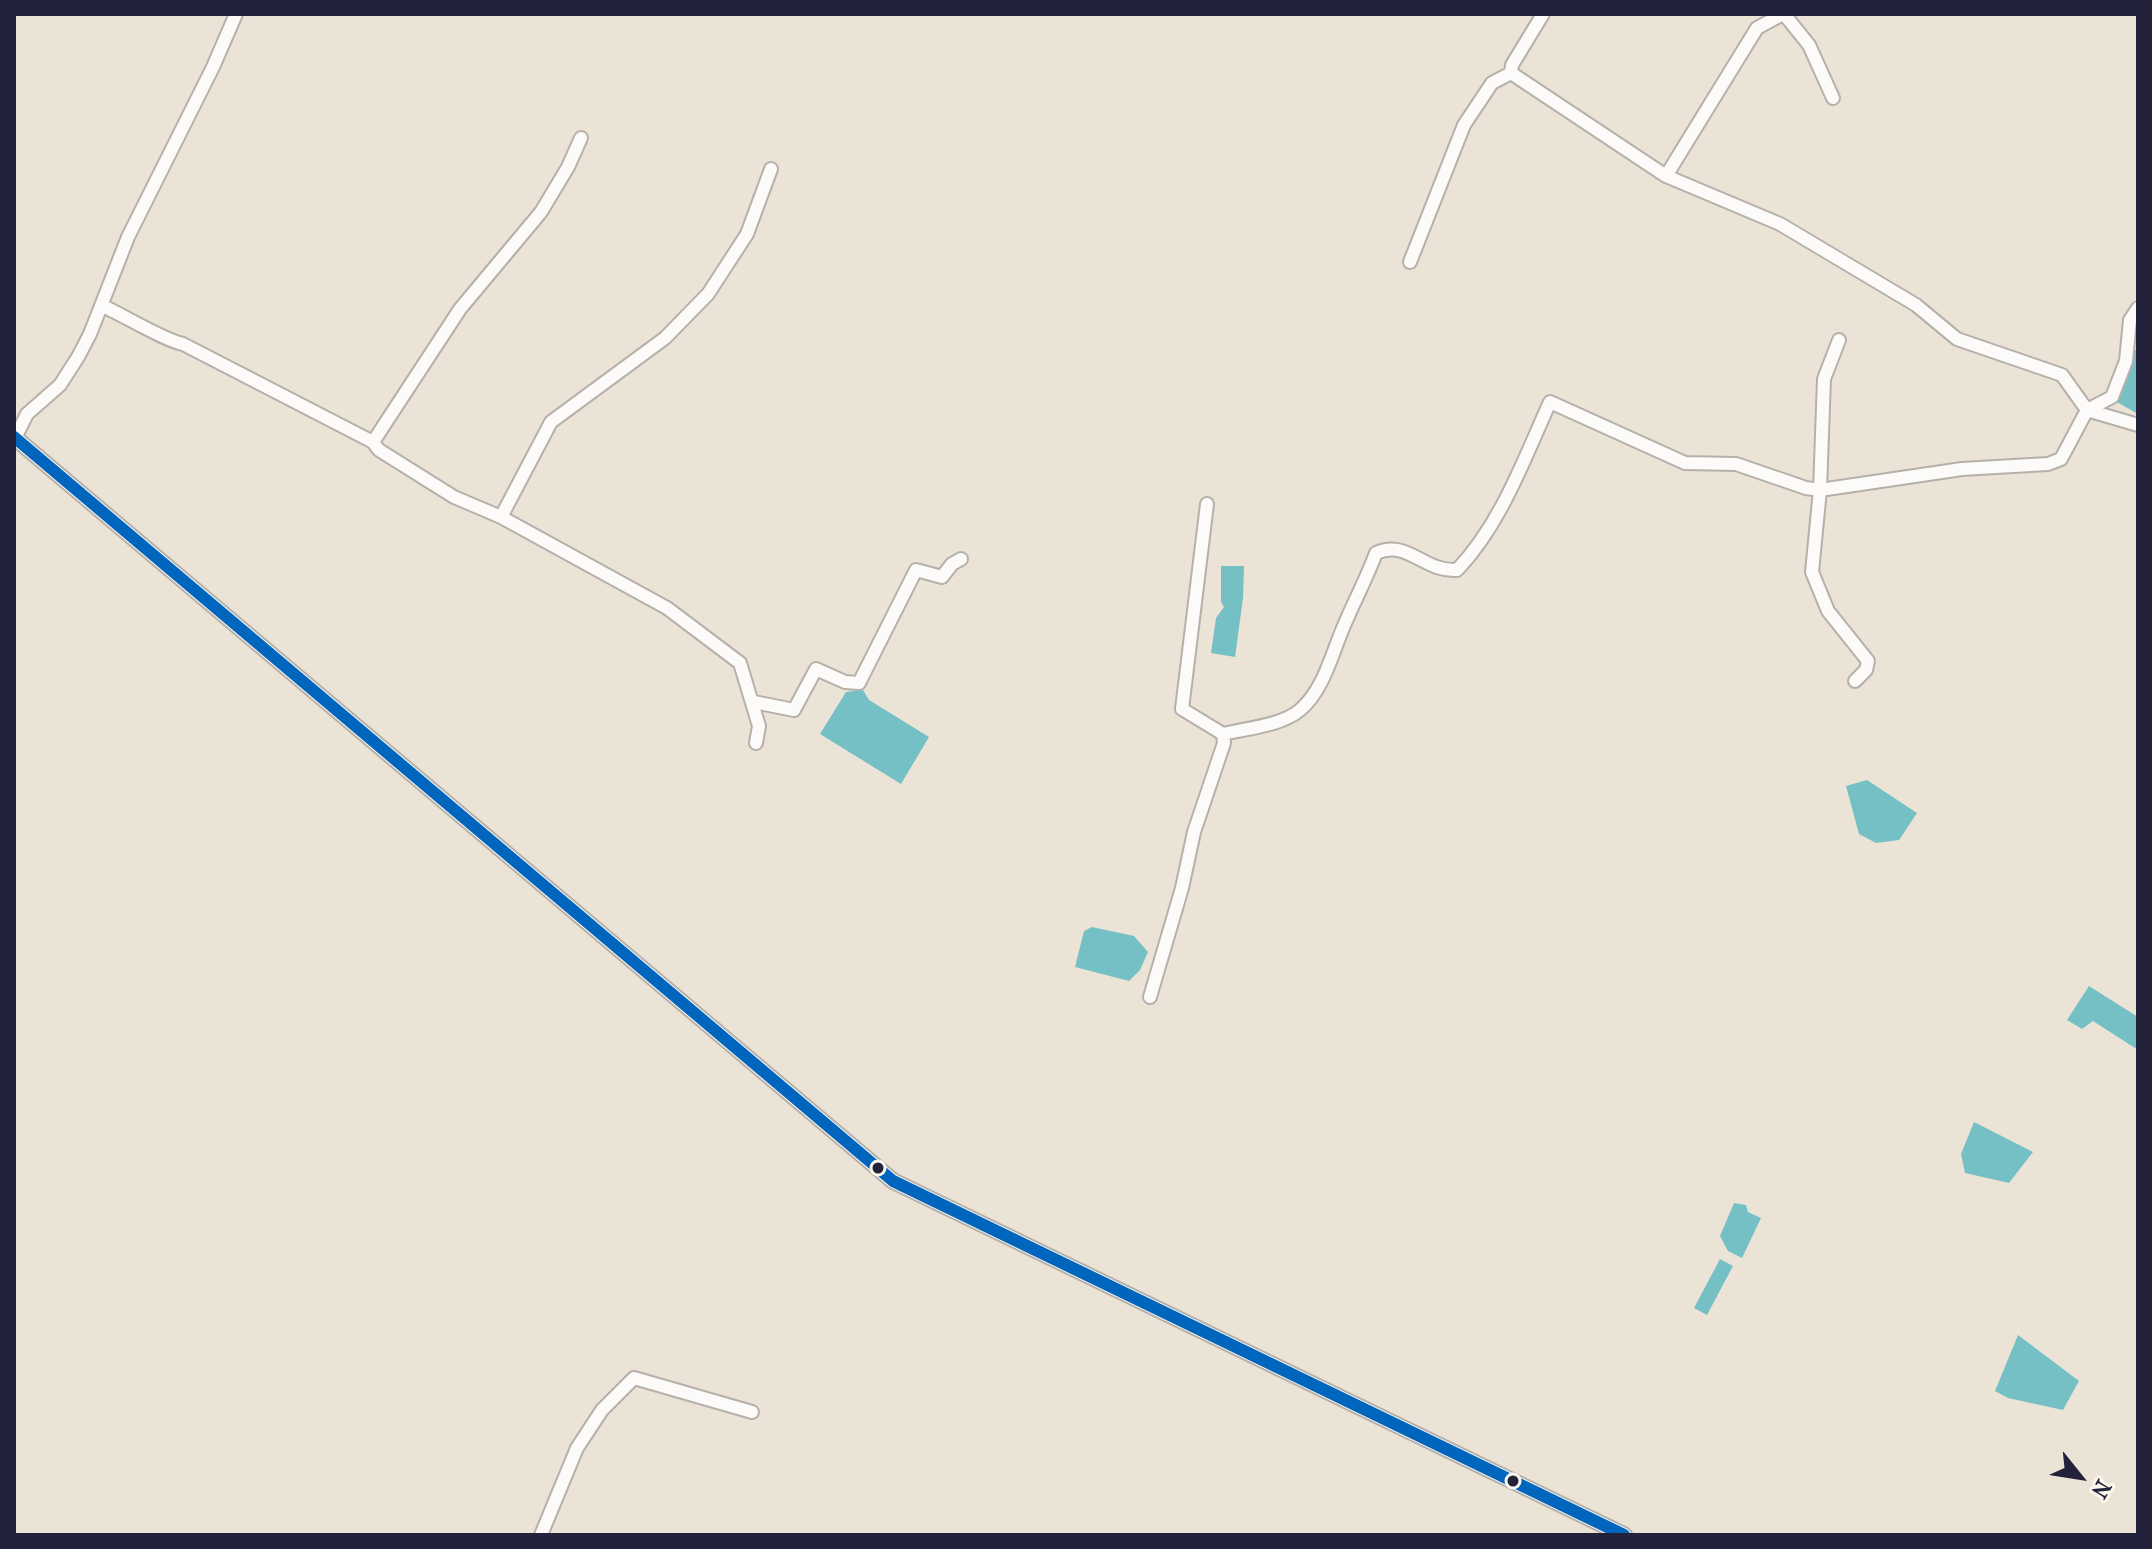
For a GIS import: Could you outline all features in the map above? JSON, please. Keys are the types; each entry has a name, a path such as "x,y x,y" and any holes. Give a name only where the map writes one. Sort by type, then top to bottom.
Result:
{"main road":[{"path":"15,438 893,1181 1624,1535"}],"street":[{"path":"15,438 27,414 60,385 90,334 128,237 213,67 236,14"},
{"path":"1511,73 1512,65 1543,14"},
{"path":"1666,176 1757,28 1784,14 1809,45 1833,98"},
{"path":"1511,73 1666,176 1780,224 1916,305 1957,339 2062,375 2087,410 2138,425"},
{"path":"1410,262 1464,125 1492,83 1511,73"},
{"path":"373,442 460,309 541,212 581,138"},
{"path":"501,517 551,422 665,338 708,294 747,234 771,169"},
{"path":"107,308 373,442 379,450 454,497 501,517 667,608 740,663 759,726 756,743"},
{"path":"1207,504 1182,709 1223,734 1278,720 1300,710 1316,688 1337,648 1345,622 1363,588 1376,553 1388,547 1401,550 1442,571 1457,570 1469,557 1506,499 1550,402 1685,463 1736,464 1820,490 1962,469 2048,464 2061,459 2087,410 2112,397 2126,361 2130,320 2138,308"},
{"path":"1839,340 1824,379 1820,490 1812,572 1828,611 1868,661 1866,670 1855,681"},
{"path":"754,702 794,710 816,669 845,682 859,683 916,570 942,577 952,564 961,559"},
{"path":"1150,997 1182,888 1194,832 1224,743 1223,734"},
{"path":"541,1535 577,1448 602,1410 634,1378 752,1412"}],"water":[{"path":"2132,349 2138,351 2138,414 2115,401"},
{"path":"1221,566 1244,566 1235,657 1211,653 1216,618 1224,607 1221,602"},
{"path":"863,690 869,700 929,737 901,784 820,734 846,692"},
{"path":"1867,780 1917,813 1899,840 1876,843 1859,834 1846,786"},
{"path":"1092,927 1134,936 1148,952 1140,970 1129,981 1075,967 1084,931"},
{"path":"2089,986 2138,1017 2138,1050 2093,1021 2082,1029 2067,1020"},
{"path":"1974,1122 2033,1152 2009,1183 1965,1173 1961,1154"},
{"path":"1734,1203 1746,1205 1748,1212 1761,1218 1742,1258 1728,1251 1720,1236"},
{"path":"1720,1259 1733,1266 1707,1315 1694,1308"},
{"path":"2018,1335 2079,1381 2063,1410 2008,1398 1995,1391"}],"transit line":[{"path":"14,437 893,1181 1624,1535"}]}
